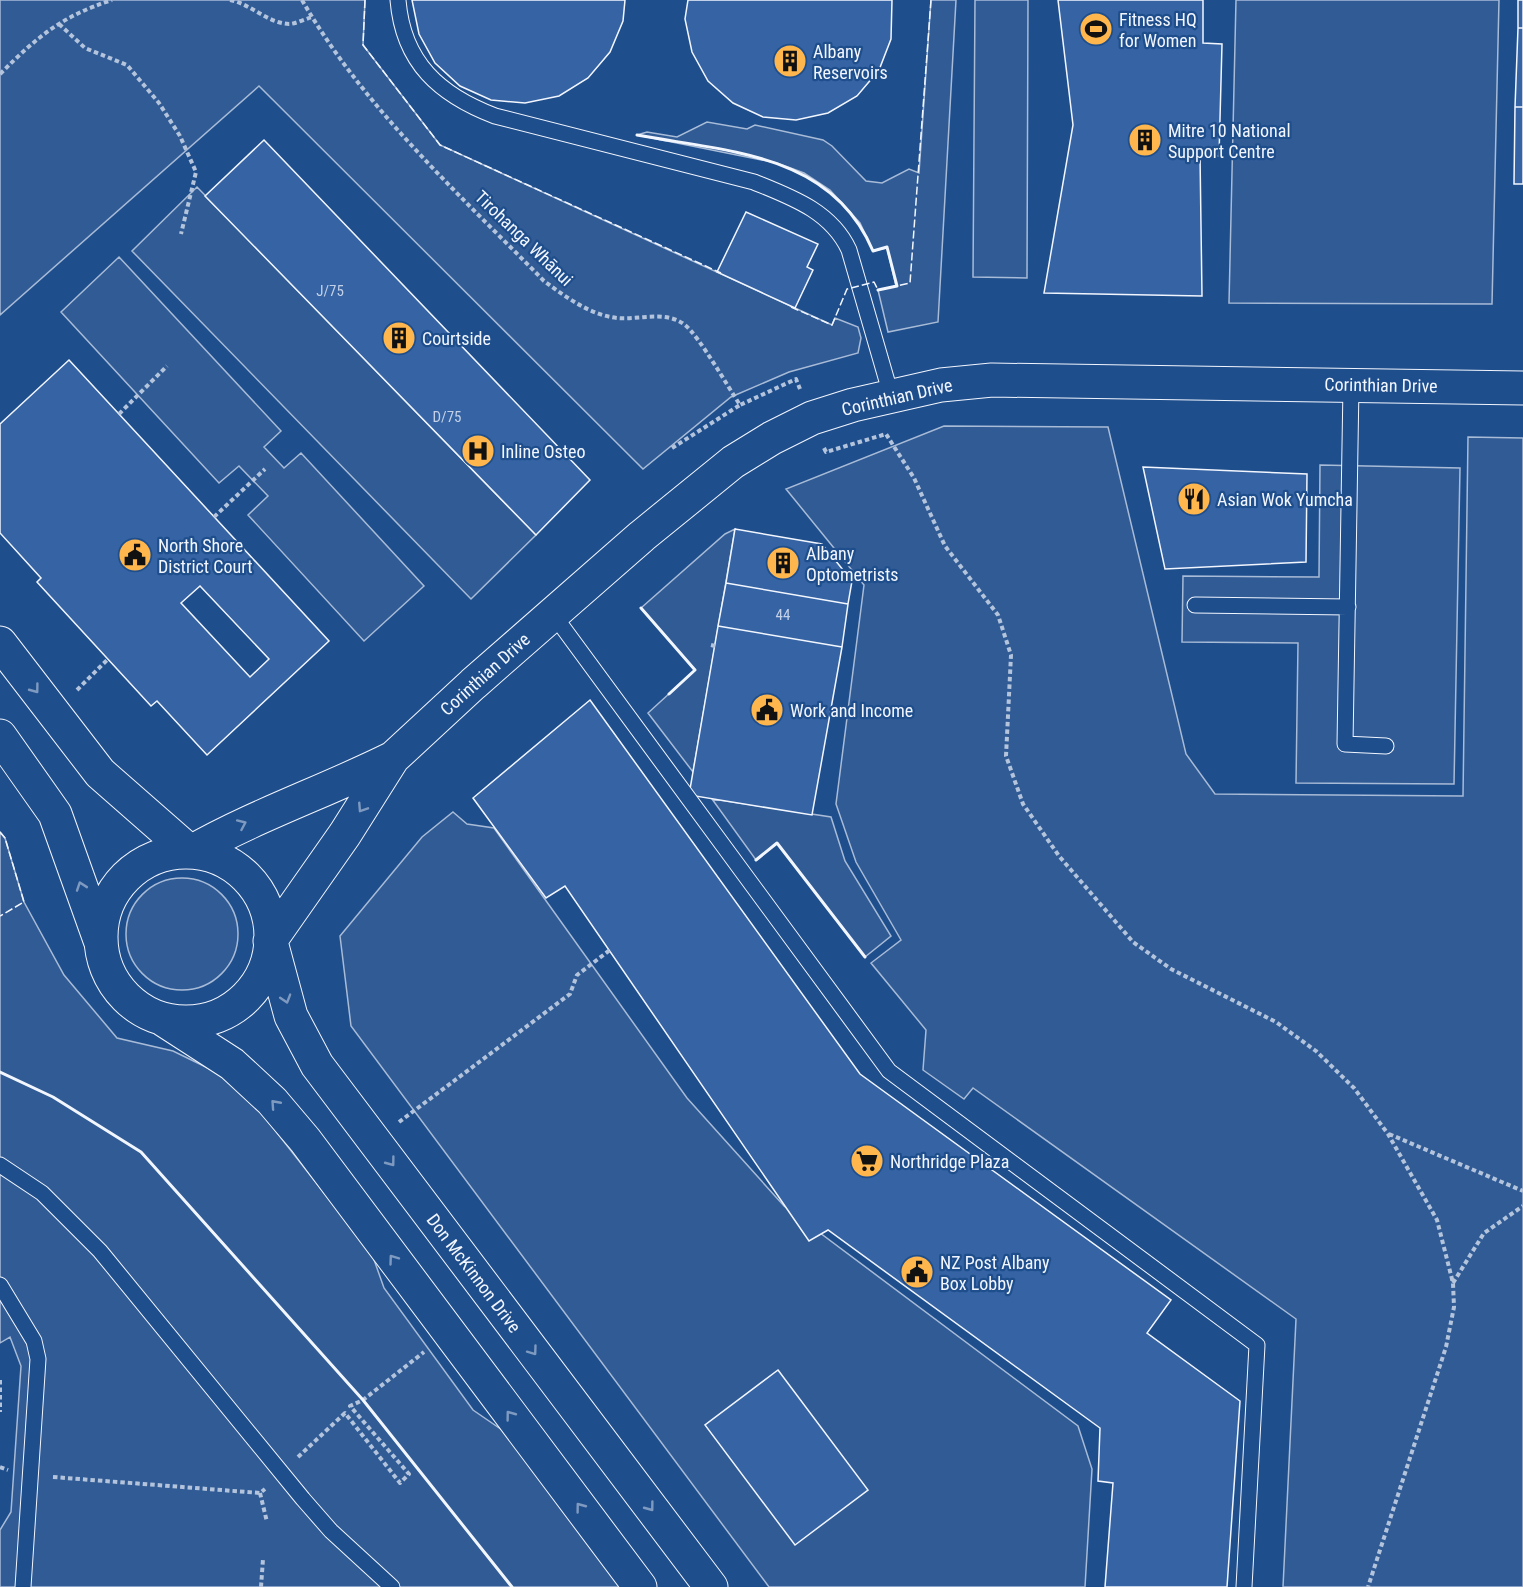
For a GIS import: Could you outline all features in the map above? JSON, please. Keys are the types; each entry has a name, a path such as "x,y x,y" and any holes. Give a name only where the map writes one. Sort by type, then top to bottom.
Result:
{"main road":[{"name":"Corinthian Drive","path":"191,852 236,826 351,779 393,758 553,615 733,462 772,438 812,418 941,385 992,380 1523,388"},
{"path":"0,643 100,773 191,852"},
{"path":"0,736 56,813 101,942 110,976 120,991 148,1014 164,1020 232,1064 279,1108 640,1587"},
{"name":"Corinthian Drive","path":"270,942 340,842 393,758"},
{"path":"101,942 107,907 126,877 155,858 191,852 220,859 244,875 264,906 270,942 262,975 242,1001 214,1017 181,1022 164,1020"},
{"name":"Don McKinnon Drive","path":"270,942 291,1016 317,1065 711,1587"}],"lane":[{"path":"398,0 406,41 420,65 438,86 463,104 495,116 754,182 790,196 827,218 839,231 849,250 891,396"},
{"path":"1351,386 1345,744 1386,746"},
{"path":"1194,605 1348,607"},
{"path":"553,615 889,1071 1257,1345 1244,1587"},
{"path":"0,1165 42,1193 100,1251 303,1499 332,1531 392,1587"},
{"path":"0,1285 34,1341 38,1359 23,1587"}],"path":[{"path":"0,74 31,43 59,24 81,10 112,0"},
{"path":"230,0 241,2 266,17 289,24 312,17"},
{"name":"Tirohanga Whānui","path":"302,0 368,95 404,138 544,281 564,296 599,314 618,318 667,318 684,325 740,405"},
{"path":"59,24 85,48 127,65 159,103 180,136 196,172 181,234"},
{"path":"119,414 167,366"},
{"path":"672,448 740,405 796,379 798,386"},
{"path":"822,444 826,452 886,434 914,478 945,546 998,615 1011,655 1006,756 1023,804 1059,856 1133,942 1171,969 1276,1022 1316,1051 1354,1088 1388,1134 1437,1220 1453,1283 1454,1307 1446,1347 1368,1587"},
{"path":"214,517 265,469"},
{"path":"70,697 108,659"},
{"path":"396,1124 570,994 577,975 610,950"},
{"path":"1388,1134 1523,1191"},
{"path":"1453,1283 1484,1233 1523,1206"},
{"path":"305,1450 345,1413 400,1483 409,1474 350,1406 363,1400 425,1351"},
{"path":"0,1380 0,1412"},
{"path":"48,1476 260,1493 265,1488"},
{"path":"260,1493 267,1522"},
{"path":"261,1587 263,1559"}],"shaded area":[{"path":"0,0 365,0 363,45 440,145 832,325 835,318 858,327 861,338 858,353 789,372 731,397 643,469 259,86 0,315"},
{"path":"931,0 956,0 938,322 888,332 878,290 896,286 887,248 873,251 860,223 830,190 804,173 777,163 637,135 647,132 677,137 707,122 747,129 755,125 823,140 832,146 866,181 882,183 909,169 919,173"},
{"path":"975,0 1028,0 1027,278 973,277"},
{"path":"1236,0 1499,0 1492,304 1229,303"},
{"path":"197,187 536,535 471,599 132,251"},
{"path":"119,257 281,431 264,447 284,468 301,453 424,586 364,641 248,515 268,496 239,466 219,483 61,312"},
{"path":"944,426 1108,427 1186,754 1215,794 1463,796 1468,437 1523,438 1523,1587 1283,1587 1296,1319 973,1088 964,1099 923,1070 926,1030 871,963 901,940 856,862 836,804 864,585 786,489"},
{"path":"1320,465 1460,468 1454,784 1296,783 1298,643 1182,642 1183,576 1319,577"},
{"path":"735,529 693,772 648,713 695,670 641,608 725,534"},
{"path":"712,799 831,817 845,861 891,936 865,957 777,843 756,860"},
{"path":"453,812 467,824 494,828 687,1098 784,1206 1078,1426 1092,1469 1085,1587 769,1587 351,1026 340,936 422,837"},
{"path":"0,832 5,838 24,902 64,975 117,1038 173,1051 214,1071 252,1101 372,1254 384,1288 473,1410 505,1432 621,1587 0,1587 0,1530 11,1512 21,1366 10,1337 0,1343"},
{"path":"182,878 203,883 221,895 233,913 238,934 233,955 221,973 203,985 182,990 161,985 143,973 131,955 126,934 131,913 143,895 161,883"}],"building":[{"path":"412,0 625,0 623,21 610,52 588,78 559,96 525,103 491,100 460,86 435,63 419,34"},
{"name":"Albany Reservoirs","path":"688,0 892,0 891,39 879,70 857,96 828,113 796,120 763,117 733,103 708,81 692,52 685,19"},
{"name":"Mitre 10 National Support Centre","path":"1058,0 1203,0 1203,43 1222,44 1219,156 1200,155 1202,296 1044,293 1073,125"},
{"path":"1518,0 1523,0 1523,28 1518,28"},
{"path":"1518,28 1523,28 1523,107 1515,107"},
{"path":"1515,107 1523,107 1523,184 1514,184"},
{"name":"Courtside","path":"264,140 590,480 536,535 205,196"},
{"path":"746,212 818,244 807,267 813,270 795,308 717,272"},
{"name":"North Shore District Court","path":"69,360 329,641 207,755 157,701 151,706 37,582 41,578 0,533 0,424","holes":["200,586 269,659 250,677 181,603"]},
{"path":"1143,467 1307,474 1306,562 1165,569"},
{"name":"Albany Optometrists","path":"735,529 822,544 852,581 848,604 726,583"},
{"path":"726,583 848,604 842,647 718,626"},
{"name":"Work and Income","path":"718,626 842,647 812,815 689,795"},
{"name":"Northridge Plaza","path":"590,700 860,1074 1171,1300 1147,1333 1240,1401 1227,1587 1105,1587 1113,1483 1098,1481 1100,1428 828,1230 809,1241 565,886 546,898 473,798"},
{"path":"778,1370 868,1490 795,1545 705,1425"}],"fence":[{"path":"365,0 363,45 440,145 721,273"},
{"path":"791,307 832,325 847,289 874,282 878,290 910,283 931,0"},
{"path":"0,832 5,838 24,902 0,916"}],"wall":[{"path":"637,135 741,153 805,176 832,194 855,219 873,251 887,247 897,286 878,290"},
{"path":"641,608 695,670 669,694"},
{"path":"756,860 777,843 865,957"},
{"path":"0,1072 53,1097 141,1152 363,1400 512,1587"}],"place":[{"name":"Fitness HQ for Women","path":"1096,29"},
{"name":"Albany Reservoirs","path":"790,61"},
{"name":"Mitre 10 National Support Centre","path":"1145,140"},
{"name":"Courtside","path":"399,338"},
{"name":"Inline Osteo","path":"478,451"},
{"name":"Asian Wok Yumcha","path":"1194,499"},
{"name":"North Shore District Court","path":"135,555"},
{"name":"Albany Optometrists","path":"783,563"},
{"name":"Work and Income","path":"767,710"},
{"name":"Northridge Plaza","path":"867,1161"},
{"name":"NZ Post Albany Box Lobby","path":"917,1272"}]}
